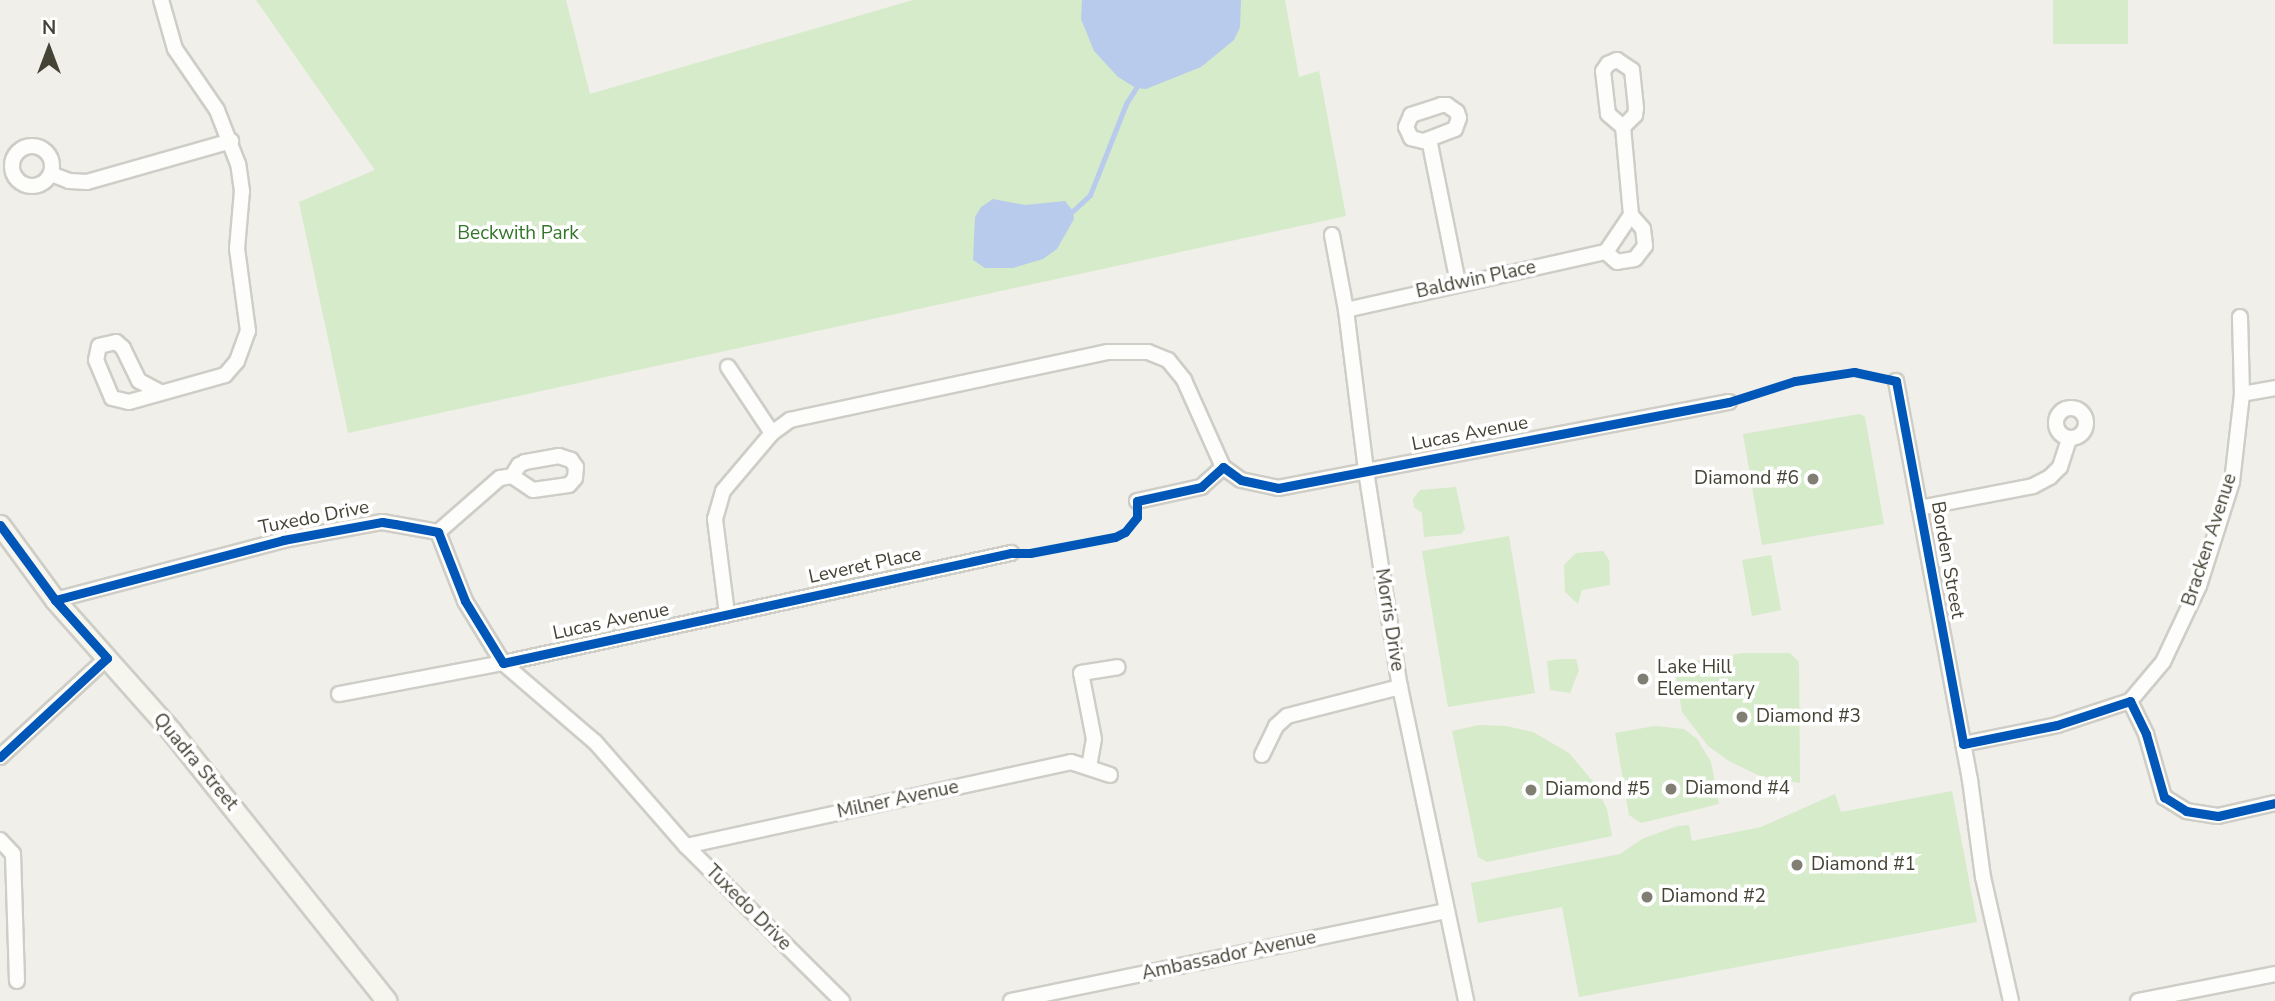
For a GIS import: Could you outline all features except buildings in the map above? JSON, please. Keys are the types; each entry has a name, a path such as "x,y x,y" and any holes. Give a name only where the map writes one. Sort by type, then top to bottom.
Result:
{"main road":[{"name":"Quadra Street","path":"0,525 55,600 206,774 387,1001"}],"street":[{"path":"160,391 139,381 123,348 116,342 99,346 96,360 112,398 129,402 160,391 225,375 237,361 248,331 237,249 242,191 231,141 217,110 175,49 161,0"},
{"name":"Baldwin Place","path":"1346,310 1606,252 1617,262 1635,259 1645,246 1643,229 1631,215 1623,127"},
{"path":"1429,139 1458,283"},
{"path":"51,174 69,181 87,183 231,141"},
{"path":"1606,252 1631,215"},
{"name":"Morris Drive","path":"1332,235 1346,310 1366,471 1400,687 1466,1001"},
{"name":"Bracken Avenue","path":"2130,701 2163,662 2199,586 2232,482 2242,394 2240,317"},
{"path":"727,614 715,519 723,491 772,433 790,420 1108,352 1148,352 1168,360 1184,380 1223,467 1201,487 1137,501"},
{"path":"728,367 772,433"},
{"name":"Borden Street","path":"1896,382 1963,744 1983,877 2011,1001"},
{"path":"2242,394 2275,388"},
{"name":"Lucas Avenue","path":"1223,467 1241,480 1278,488 1728,402"},
{"path":"1920,508 2033,486 2050,477 2060,467 2069,439"},
{"path":"438,532 500,478 512,476"},
{"name":"Tuxedo Drive","path":"55,600 283,540 382,522 438,532 465,601 503,663 595,742 686,846 842,1001"},
{"name":"Leveret Place","path":"727,614 1011,553"},
{"name":"Lucas Avenue","path":"339,694 503,663 727,614"},
{"path":"0,757 107,658"},
{"path":"1088,767 1094,739 1081,673 1118,667"},
{"path":"1262,755 1276,726 1287,716 1400,687"},
{"path":"1963,744 2057,725 2130,701 2146,734 2164,797 2186,811 2218,816 2275,803"},
{"name":"Milner Avenue","path":"686,846 1071,762 1110,775"},
{"path":"0,840 13,854 17,981"},
{"name":"Ambassador Avenue","path":"1011,1001 1446,911"},
{"path":"2138,1001 2275,974"}],"green space":[{"name":"Beckwith Park","path":"256,0 566,0 590,94 913,0 1285,0 1299,77 1319,71 1346,216 348,433 299,202 375,170"},
{"path":"2053,0 2128,0 2128,44 2053,44"},
{"name":"Diamond #6","path":"1860,414 1865,417 1884,524 1762,545 1743,434"},
{"path":"1456,487 1465,529 1461,534 1424,537 1422,513 1414,507 1413,499 1420,490"},
{"path":"1509,536 1535,693 1448,707 1422,551"},
{"path":"1603,551 1609,560 1610,585 1582,590 1578,604 1565,592 1564,565 1576,553"},
{"path":"1771,555 1781,610 1752,616 1742,560"},
{"name":"Diamond #3","path":"1743,653 1790,653 1799,662 1800,783 1760,776 1729,761 1708,746 1682,712 1674,664"},
{"path":"1576,659 1579,670 1570,693 1550,690 1547,661"},
{"name":"Diamond #5","path":"1479,725 1506,726 1533,732 1569,753 1595,784 1607,809 1612,836 1487,862 1478,857 1452,731"},
{"name":"Diamond #4","path":"1655,726 1684,729 1697,739 1711,762 1719,804 1641,823 1629,815 1615,733"},
{"path":"1952,791 1977,922 1579,997 1562,907 1478,923 1471,883 1620,854 1642,839 1677,826 1689,825 1692,841 1761,827 1835,794 1841,812"}],"water":[{"path":"1082,0 1241,0 1240,27 1234,40 1201,67 1146,89 1136,88 1118,77 1094,51 1081,19"},
{"path":"993,199 1025,205 1065,201 1073,211 1074,219 1057,249 1043,259 1013,268 985,268 973,260 975,217 981,207"}],"waterway":[{"path":"1073,211 1090,195 1126,104 1136,88"}],"cycle path":[{"path":"55,600 283,540 382,522 438,532 465,601 503,663 1011,553 1030,553 1115,537 1125,532 1137,517 1137,501 1201,487 1223,467 1241,480 1278,488 1729,402 1795,381 1854,372 1896,381 1963,744 2057,725 2130,701 2146,734 2164,797 2186,811 2218,816 2275,803"},
{"path":"0,525 55,600 107,658 0,757"}],"place":[{"name":"Diamond #6","path":"1813,479"},
{"name":"Lake Hill Elementary","path":"1643,679"},
{"name":"Diamond #3","path":"1742,717"},
{"name":"Diamond #4","path":"1671,789"},
{"name":"Diamond #5","path":"1531,790"},
{"name":"Diamond #1","path":"1797,865"},
{"name":"Diamond #2","path":"1647,897"}]}
